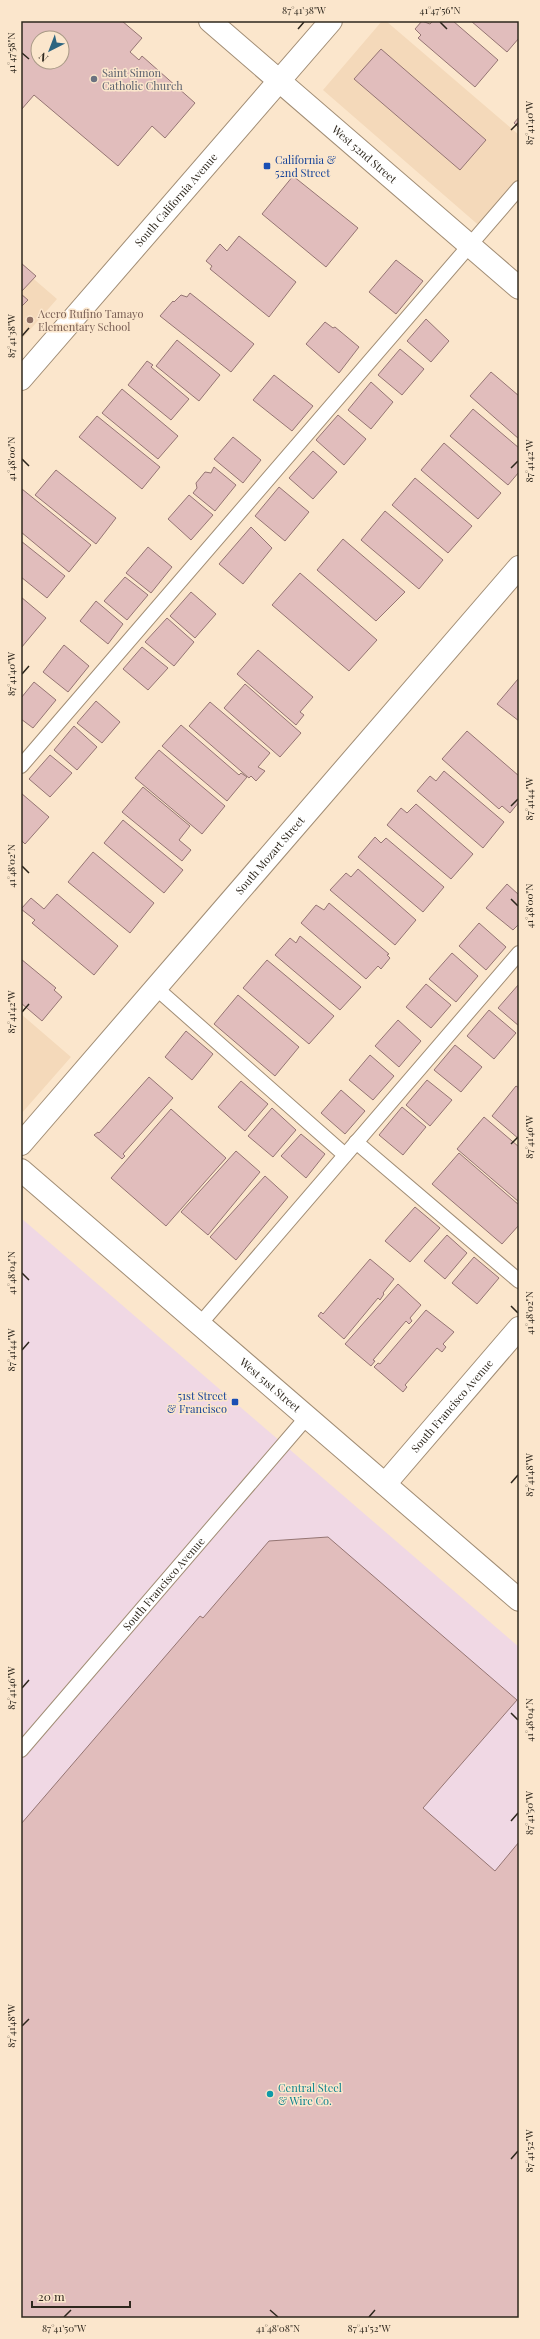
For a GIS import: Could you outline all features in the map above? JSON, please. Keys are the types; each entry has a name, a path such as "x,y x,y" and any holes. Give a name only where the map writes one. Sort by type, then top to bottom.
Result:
{"street":[{"name":"West 52nd Street","path":"210,21 519,288"},
{"name":"South California Avenue","path":"21,379 331,21"},
{"name":"South Mozart Street","path":"21,1144 519,567"},
{"name":"West 51st Street","path":"21,1170 519,1600"},
{"name":"South Francisco Avenue","path":"385,1484 519,1328"}],"lane":[{"path":"21,766 519,188"},
{"path":"200,1324 519,953"},
{"path":"156,988 345,1155"},
{"path":"356,1142 519,1281"},
{"name":"South Francisco Avenue","path":"21,1750 307,1417"}],"shaded area":[{"path":"382,21 386,21 519,135 519,188 483,229 323,90"},
{"name":"Acero Rufino Tamayo Elementary School","path":"21,268 57,299 21,340"},
{"path":"21,1014 71,1057 21,1114"},
{"name":"Central Steel & Wire Co.","path":"21,1218 519,1647 519,2318 21,2318"}],"building":[{"name":"Saint Simon Catholic Church","path":"21,21 122,21 142,38 130,52 139,60 142,56 195,103 165,138 152,126 118,166 34,95 21,110"},
{"path":"422,21 430,24 433,21 453,21 498,60 475,87 418,38 421,35 415,29"},
{"path":"471,21 519,21 519,38 507,52"},
{"path":"381,49 486,140 460,170 354,79"},
{"path":"519,117 519,128 514,123"},
{"path":"293,176 358,228 326,267 262,214"},
{"path":"239,236 296,282 269,317 210,269 212,266 206,261 220,244 227,251"},
{"path":"396,260 423,281 396,314 369,292"},
{"path":"21,263 36,276 21,292"},
{"path":"190,293 254,344 231,372 160,316 173,301 174,302 181,295 187,297"},
{"path":"21,294 28,300 21,307"},
{"path":"426,319 449,341 431,362 407,341"},
{"path":"325,322 333,328 335,327 359,347 339,373 306,344"},
{"path":"177,340 220,375 199,401 156,366"},
{"path":"400,349 424,369 402,395 378,375"},
{"path":"147,361 153,365 151,367 189,399 171,420 128,385"},
{"path":"491,372 519,396 519,439 470,396"},
{"path":"274,375 313,406 292,431 253,400"},
{"path":"371,382 393,402 371,429 348,410"},
{"path":"122,389 178,436 158,459 102,413"},
{"path":"473,409 519,448 519,472 508,485 450,436"},
{"path":"338,415 366,439 344,465 316,440"},
{"path":"97,416 160,467 142,489 79,437"},
{"path":"233,437 261,460 243,483 214,459"},
{"path":"444,443 501,493 478,519 421,470"},
{"path":"313,451 337,472 313,499 289,478"},
{"path":"214,467 236,485 215,511 193,493 197,488 196,483 205,472 211,473"},
{"path":"56,470 116,518 96,544 35,495"},
{"path":"415,478 472,526 448,553 392,505"},
{"path":"279,487 309,512 285,541 255,516"},
{"path":"22,489 91,545 69,572 21,532"},
{"path":"189,495 213,515 191,540 168,519"},
{"path":"385,511 443,560 419,589 361,540"},
{"path":"251,527 272,548 243,584 219,564"},
{"path":"343,539 405,592 376,621 317,570"},
{"path":"21,541 65,576 47,598 21,577"},
{"path":"148,547 172,567 151,593 126,573"},
{"path":"300,573 377,640 349,671 272,605"},
{"path":"125,577 148,595 127,620 104,601"},
{"path":"191,592 216,614 195,638 170,616"},
{"path":"21,597 46,618 21,648"},
{"path":"96,601 123,624 108,644 80,621"},
{"path":"167,618 194,642 174,666 145,642"},
{"path":"64,645 89,666 68,692 43,672"},
{"path":"142,647 168,668 148,690 123,669"},
{"path":"258,650 313,697 300,712 304,715 296,725 237,674"},
{"path":"519,679 519,721 497,704"},
{"path":"34,682 56,700 33,728 21,719 21,698"},
{"path":"245,684 301,733 280,757 224,708"},
{"path":"96,701 120,722 102,743 77,723"},
{"path":"210,702 270,753 258,767 265,771 256,781 251,776 249,778 189,726"},
{"path":"181,725 239,775 241,773 247,777 227,801 162,746"},
{"path":"74,726 97,747 77,770 54,750"},
{"path":"467,731 519,776 519,802 510,813 502,806 499,809 442,759"},
{"path":"159,750 225,806 202,834 135,778"},
{"path":"50,755 72,773 50,797 29,779"},
{"path":"444,771 504,822 483,848 417,791 430,776 436,781"},
{"path":"143,787 190,826 179,840 191,850 182,861 122,812"},
{"path":"21,793 49,817 25,844 21,840"},
{"path":"416,804 473,854 451,879 387,825 401,808 407,813"},
{"path":"123,820 183,870 164,893 104,843"},
{"path":"375,837 381,843 386,838 444,887 423,912 358,857"},
{"path":"93,852 154,903 130,933 68,882"},
{"path":"358,869 416,920 395,945 330,890 346,873 351,877"},
{"path":"507,884 519,895 519,924 513,930 486,908"},
{"path":"57,894 118,946 94,975 32,923 35,920 21,909 31,898 44,909"},
{"path":"329,903 389,954 387,955 390,958 381,969 378,966 366,979 301,923 316,905 324,910"},
{"path":"479,923 506,947 486,970 459,946"},
{"path":"300,936 361,987 340,1010 275,955 290,938 296,943"},
{"path":"452,953 478,976 456,1002 429,979"},
{"path":"21,959 56,988 54,990 62,997 42,1021 21,1003"},
{"path":"267,960 334,1016 309,1044 243,988"},
{"path":"426,984 451,1005 431,1028 406,1007"},
{"path":"519,984 519,1026 498,1008"},
{"path":"238,995 299,1047 275,1076 214,1024"},
{"path":"489,1010 516,1033 494,1059 467,1036"},
{"path":"398,1020 421,1041 399,1067 375,1046"},
{"path":"186,1031 213,1054 192,1080 165,1057"},
{"path":"455,1045 482,1067 461,1092 434,1070"},
{"path":"370,1055 394,1076 373,1100 349,1080"},
{"path":"149,1077 173,1098 123,1154 125,1156 122,1159 94,1135 98,1132 99,1133"},
{"path":"427,1080 452,1100 430,1126 406,1105"},
{"path":"241,1081 268,1104 245,1131 218,1107"},
{"path":"516,1086 519,1088 519,1139 492,1116"},
{"path":"341,1090 365,1111 345,1134 321,1113"},
{"path":"402,1107 426,1127 403,1155 379,1135"},
{"path":"272,1108 296,1130 273,1157 248,1136"},
{"path":"171,1109 226,1158 166,1226 111,1178"},
{"path":"484,1117 519,1147 519,1202 457,1149"},
{"path":"301,1134 325,1154 306,1178 281,1156"},
{"path":"236,1151 260,1172 208,1235 181,1212"},
{"path":"459,1153 519,1205 519,1225 502,1244 432,1184"},
{"path":"265,1176 288,1197 236,1260 210,1237"},
{"path":"415,1207 440,1228 410,1262 385,1241"},
{"path":"447,1235 467,1253 445,1279 424,1261"},
{"path":"474,1257 499,1278 477,1304 452,1283"},
{"path":"370,1259 394,1279 383,1293 384,1294 380,1300 378,1298 344,1339 318,1316 321,1312 323,1314"},
{"path":"398,1284 421,1305 410,1318 412,1321 409,1324 406,1321 373,1360 375,1361 371,1366 345,1344"},
{"path":"426,1310 454,1332 443,1344 446,1347 442,1352 437,1348 405,1385 407,1387 403,1392 374,1367 378,1363 380,1364"},
{"name":"Central Steel & Wire Co.","path":"328,1537 517,1700 423,1808 495,1871 519,1842 519,2318 21,2318 21,1824 200,1616 203,1618 269,1541"}],"place":[{"name":"Saint Simon Catholic Church","path":"94,79"},
{"name":"California & 52nd Street","path":"267,166"},
{"name":"Acero Rufino Tamayo Elementary School","path":"30,320"},
{"name":"51st Street & Francisco","path":"235,1402"},
{"name":"Central Steel & Wire Co.","path":"270,2094"}]}
